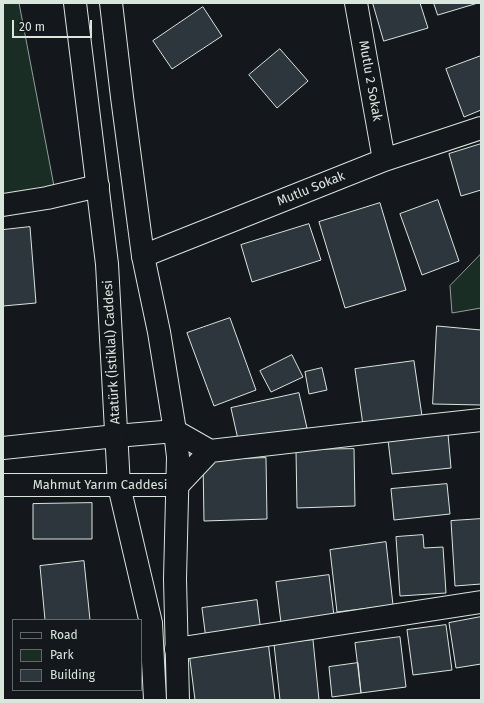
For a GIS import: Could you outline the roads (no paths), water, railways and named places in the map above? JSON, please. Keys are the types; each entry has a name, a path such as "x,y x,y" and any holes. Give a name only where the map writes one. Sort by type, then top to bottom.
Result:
{"street":[{"name":"Atatürk (İstiklal) Caddesi","path":"75,3 107,264 120,486 151,623 155,700"},
{"path":"111,3 143,256 158,332 178,457 175,579 178,700"},
{"name":"Mutlu 2 Sokak","path":"356,3 384,160"},
{"name":"Mutlu Sokak","path":"143,256 384,160 481,128"},
{"path":"3,205 47,198 98,186"},
{"path":"3,448 175,431 210,451 481,420"},
{"name":"Mahmut Yarım Caddesi","path":"3,485 178,485 210,451"},
{"path":"176,649 481,602"}]}
